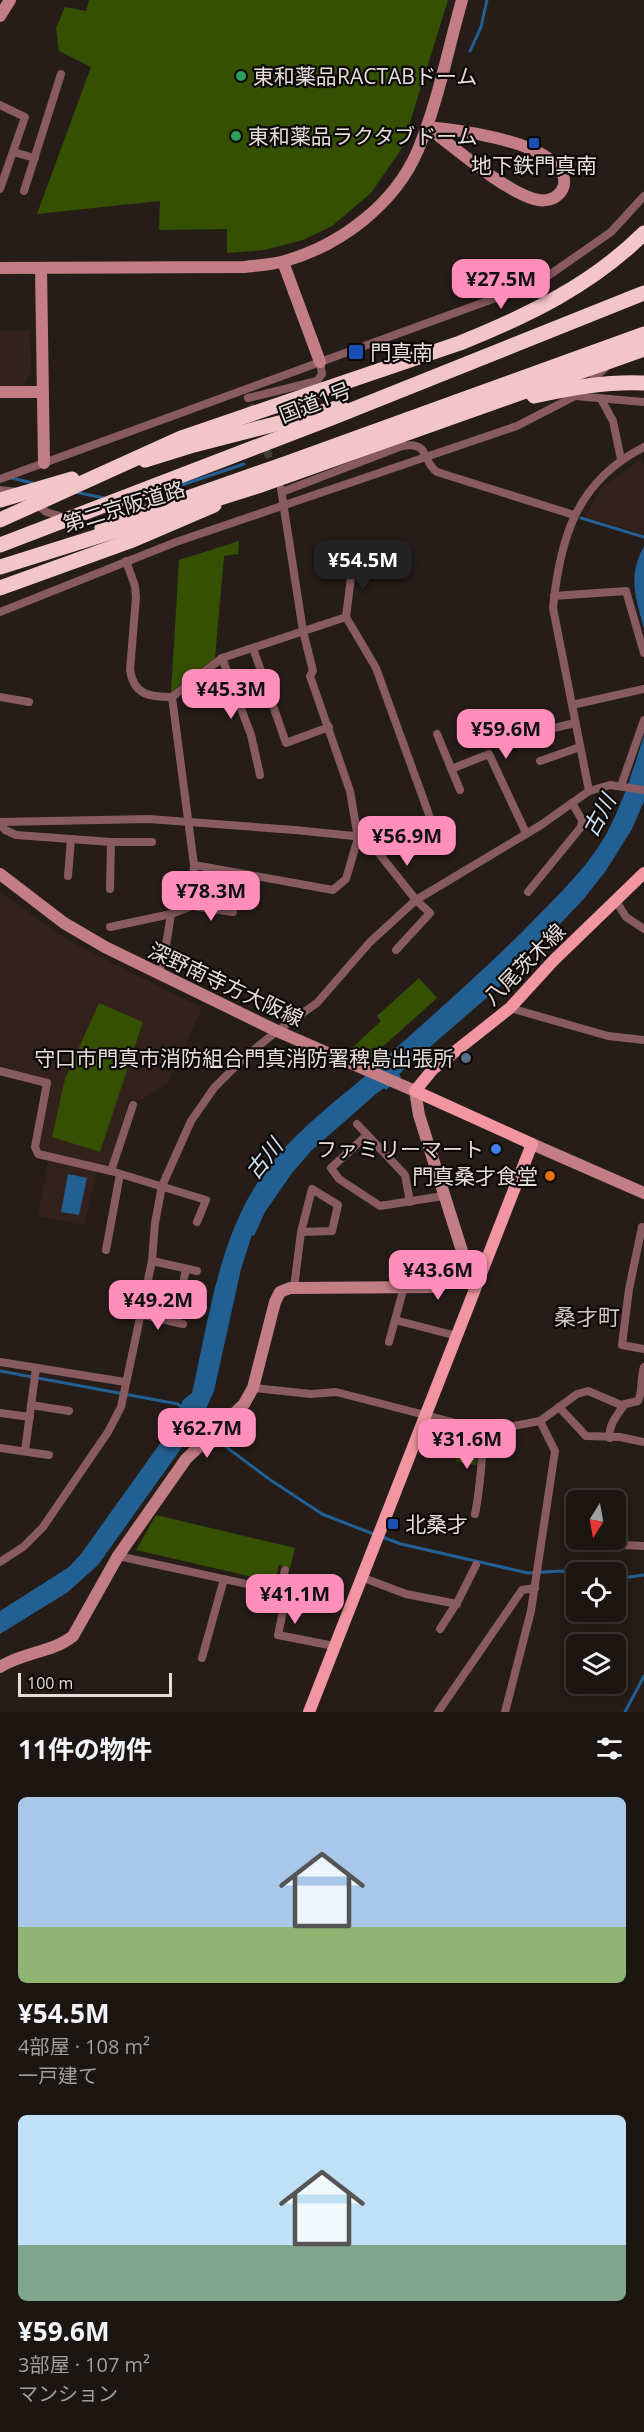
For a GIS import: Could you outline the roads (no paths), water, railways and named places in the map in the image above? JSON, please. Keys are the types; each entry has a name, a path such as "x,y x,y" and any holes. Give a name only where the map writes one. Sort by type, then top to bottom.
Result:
{"highway":[{"path":"575,289 644,233"},
{"path":"0,520 181,438 460,343 538,309 575,289 644,243"},
{"name":"国道1号","path":"0,545 374,402 644,293"},
{"path":"0,565 638,336"},
{"path":"388,440 644,349"},
{"path":"388,440 534,396 574,387 609,383 644,383"},
{"path":"0,500 333,408 374,402"},
{"name":"第二京阪道路","path":"0,565 261,485 388,440"},
{"path":"0,588 130,541 213,505 290,462"}],"main road":[{"name":"八尾茨木線","path":"416,1091 433,1069 510,1008 553,961 644,873"},
{"path":"309,1712 532,1144 416,1091"}],"street":[{"path":"0,16 10,0"},
{"path":"0,268 244,267 283,262 311,252 339,238 382,203 417,152 427,127 462,0"},
{"path":"24,191 61,74"},
{"path":"0,105 25,117 0,189"},
{"path":"427,127 463,130 532,150 556,165 564,175 564,186 554,200 532,199 498,180 427,127"},
{"path":"13,152 35,158"},
{"path":"248,398 320,362 546,278 611,232 644,196"},
{"path":"0,479 248,398 317,381 322,374 320,362 283,262"},
{"path":"41,268 41,392 44,463"},
{"path":"0,612 126,561 517,426 575,396 638,336"},
{"path":"0,392 41,392"},
{"path":"575,396 644,402"},
{"path":"601,399 613,421 621,459"},
{"path":"194,865 333,890 346,879 358,838 350,791 310,676 314,671 303,631 282,491 402,446 420,447 428,457 431,468 437,472 574,515"},
{"path":"589,791 553,608 554,596 562,549 574,515 592,487 621,459 644,447"},
{"path":"0,490 18,492 28,496 46,512 73,518"},
{"path":"126,561 135,586 130,670 132,682 144,694 172,697 222,658 346,617"},
{"path":"353,561 346,617 376,668 432,823 377,851"},
{"path":"554,596 626,591 644,653"},
{"path":"253,648 286,743 329,727"},
{"path":"222,658 251,735 260,775"},
{"path":"572,705 644,689"},
{"path":"0,697 29,702"},
{"path":"172,697 194,865 192,906"},
{"path":"623,786 644,720"},
{"path":"507,739 575,723"},
{"path":"437,734 460,790"},
{"path":"540,761 580,747"},
{"path":"451,769 489,754 526,833"},
{"path":"0,1562 23,1547 48,1520 108,1432 121,1407 152,1261 155,1223 162,1186 191,1121 214,1088 245,1057 317,1003 370,942 416,900 526,833 589,791 610,785 644,790"},
{"path":"528,892 581,827 582,820 572,803"},
{"path":"0,823 149,819 295,830 358,838 377,851 416,900 430,913 396,950"},
{"path":"0,823 5,830 16,835 111,842 152,842"},
{"path":"68,876 70,839"},
{"path":"110,889 111,842"},
{"name":"深野南寺方大阪線","path":"0,874 71,927 158,975 277,1031 416,1091"},
{"path":"616,901 626,917 644,929"},
{"path":"110,927 171,914 192,906 233,912"},
{"path":"158,975 164,958 171,914"},
{"path":"510,1008 608,1036 644,1040"},
{"path":"0,1071 47,1083 35,1147 38,1154 116,1172 206,1200 197,1222"},
{"path":"0,1667 15,1659 64,1643 73,1636 118,1556 186,1459 244,1404 254,1388 275,1302 280,1292 294,1288 433,1287 455,1275 462,1264 462,1251 418,1115 416,1091"},
{"path":"106,1250 116,1172 133,1105"},
{"path":"357,1124 405,1175 410,1202"},
{"path":"367,1135 330,1168 339,1179 380,1206 443,1196"},
{"path":"532,1144 644,1193"},
{"path":"294,1288 301,1232 312,1189 338,1205 332,1231 301,1232"},
{"path":"642,1227 629,1289 622,1345 644,1349"},
{"path":"152,1261 197,1271"},
{"path":"140,1314 179,1323 186,1269"},
{"path":"389,1342 404,1287"},
{"path":"395,1320 457,1336"},
{"path":"0,1362 124,1385"},
{"path":"254,1388 311,1394 336,1392 485,1430 540,1421 577,1394 588,1391 624,1405 638,1401 644,1367"},
{"path":"25,1451 36,1370"},
{"path":"31,1405 69,1411"},
{"path":"610,1438 609,1431 612,1422 624,1405"},
{"path":"559,1407 586,1436 620,1437 644,1442"},
{"path":"0,1413 30,1417"},
{"path":"505,1712 538,1573 555,1451 540,1421"},
{"path":"475,1514 480,1493 480,1468 485,1430"},
{"path":"0,1448 49,1455"},
{"path":"626,1545 644,1546"},
{"path":"118,1556 279,1591"},
{"path":"440,1629 457,1604 476,1565"},
{"path":"285,1570 279,1591 285,1602 278,1635 334,1646"},
{"path":"361,1578 406,1594 457,1604"},
{"path":"202,1658 224,1579"},
{"path":"438,1712 522,1590 535,1588"}],"water":[{"path":"644,546 644,629 636,597 634,577"},
{"path":"644,735 644,801 632,829 605,872 582,901 499,987 399,1074 401,1077 386,1090 384,1088 376,1094 312,1150 292,1173 265,1212 254,1236 252,1235 241,1269 214,1391 200,1422 98,1565 68,1592 0,1634 0,1611 69,1567 81,1554 176,1421 183,1400 192,1393 209,1312 224,1257 244,1206 258,1182 293,1139 467,984 572,881 592,856 609,829"},
{"path":"68,1174 87,1178 79,1215 61,1212"}],"waterway":[{"path":"470,51 481,27 487,0"},
{"path":"137,500 244,464"},
{"path":"11,478 33,483"},
{"path":"75,492 104,498"},
{"path":"581,518 644,537"},
{"path":"0,1371 178,1404 182,1408"},
{"path":"197,1424 208,1433"},
{"path":"213,1437 269,1479 322,1514 376,1535"},
{"path":"382,1537 401,1544 528,1573 566,1572"},
{"path":"626,1577 644,1575"},
{"path":"625,1712 644,1676"}],"tunnel":[{"path":"250,405 274,470"}],"place":[{"name":"東和薬品RACTABドーム","path":"241,76"},
{"name":"東和薬品ラクタブドーム","path":"236,136"},
{"name":"地下鉄門真南","path":"534,143"},
{"name":"門真南","path":"356,352"},
{"name":"守口市門真市消防組合門真消防署稗島出張所","path":"466,1058"},
{"name":"ファミリーマート","path":"496,1149"},
{"name":"門真桑才食堂","path":"550,1176"},
{"name":"北桑才","path":"393,1524"}],"district":[{"name":"桑才町","path":"587,1316"}],"water label":[{"name":"古川","path":"598,815"},
{"name":"古川","path":"263,1158"}]}
